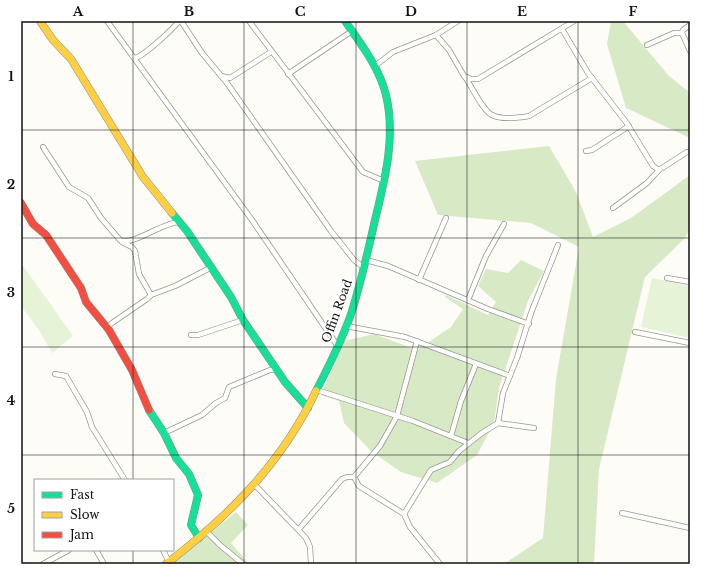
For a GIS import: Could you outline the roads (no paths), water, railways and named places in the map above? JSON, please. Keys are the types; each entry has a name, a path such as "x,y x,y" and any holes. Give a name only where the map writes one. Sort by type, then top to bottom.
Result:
{"street":[{"path":"40,21 53,40 71,59 141,174 158,197 180,222 212,267 231,297 243,320 293,392 308,408"},
{"path":"108,21 162,98 252,220 337,345"},
{"path":"135,58 140,57 180,21 331,231 354,260 364,268"},
{"path":"249,21 363,172 384,181"},
{"name":"Offin Road","path":"168,563 207,532 236,505 297,428 317,390 346,326 364,268 384,181 390,143 391,119 386,94 375,66 359,39 345,21"},
{"path":"375,66 394,52 436,35 458,21"},
{"path":"464,76 471,79 478,79 574,21"},
{"path":"647,45 674,34 682,33 683,30 690,25"},
{"path":"562,29 592,78 629,126 653,166 659,170"},
{"path":"288,74 352,31"},
{"path":"682,33 690,51"},
{"path":"436,35 449,50 484,108 491,115 518,118 529,116 592,78"},
{"path":"220,76 230,78 271,52"},
{"path":"586,151 592,150 629,126"},
{"path":"43,147 70,187 88,198 101,218 121,240 132,247 135,251 139,274 151,295"},
{"path":"613,208 647,183 659,170 687,152"},
{"path":"21,203 33,224 46,235 81,288 86,302 109,330 132,370 142,390 148,408 164,433 176,458 189,474 198,495 191,525 199,538"},
{"path":"419,280 446,218"},
{"path":"121,240 129,241 166,225 180,222"},
{"path":"468,300 486,256 504,224"},
{"path":"498,423 502,392 510,376 529,324 531,313 558,245"},
{"path":"366,260 388,266 529,324"},
{"path":"109,330 108,327 112,323 151,295 175,286 212,267"},
{"path":"667,278 690,282"},
{"path":"191,335 198,335 243,320"},
{"path":"346,326 390,333 417,341 510,376"},
{"path":"635,332 690,343"},
{"path":"354,477 380,446 397,416 417,341"},
{"path":"451,436 461,401 476,364"},
{"path":"164,433 206,413 216,403 225,398 229,388 236,384 270,370 277,369"},
{"path":"55,374 66,376 70,381 87,412 92,427 124,479"},
{"path":"317,390 397,416 451,436 468,444"},
{"path":"404,514 430,470 450,462 459,451 498,423 534,428"},
{"path":"354,477 359,486 404,514 410,526 440,564"},
{"path":"299,529 342,479 354,477"},
{"path":"254,484 299,529 310,547 311,564"},
{"path":"622,512 690,528"},
{"path":"207,532 243,564"},
{"path":"43,564 67,551"},
{"path":"97,551 104,564"},
{"path":"163,551 168,563"}]}
